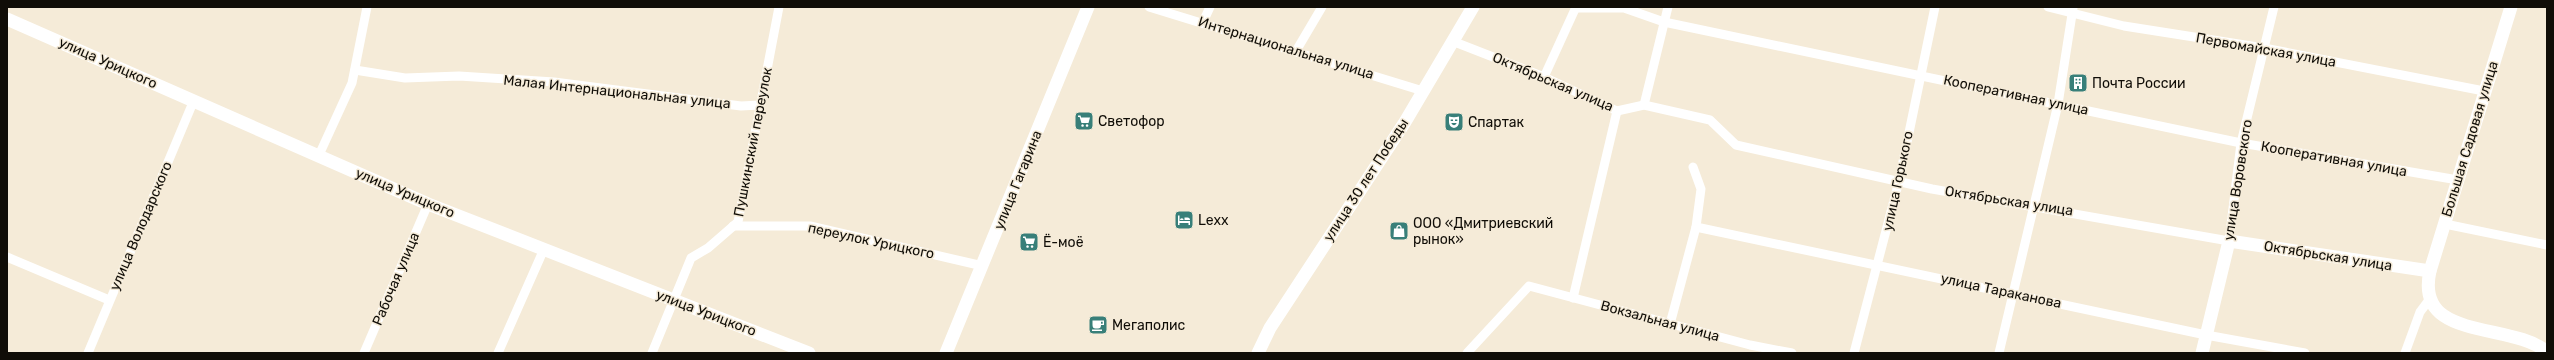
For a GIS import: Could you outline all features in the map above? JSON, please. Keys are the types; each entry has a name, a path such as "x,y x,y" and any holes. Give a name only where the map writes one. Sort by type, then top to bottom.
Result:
{"street":[{"path":"319,155 352,83 367,7"},
{"name":"Пушкинский переулок","path":"652,353 691,258 708,248 738,222 779,7"},
{"name":"улица Гагарина","path":"946,353 1088,7"},
{"name":"Интернациональная улица","path":"1149,7 1203,22 1423,91"},
{"path":"1203,22 1210,7"},
{"path":"1296,51 1322,7"},
{"name":"улица 30 лет Победы","path":"1258,353 1270,328 1423,91 1474,7"},
{"path":"1644,105 1668,7"},
{"name":"улица Горького","path":"1854,353 1899,182 1919,75 1935,7"},
{"name":"Первомайская улица","path":"2048,7 2072,10 2124,26 2264,48 2484,91"},
{"name":"улица Воровского","path":"2202,353 2229,241 2242,143 2274,7"},
{"name":"Большая Садовая улица","path":"2430,271 2511,7"},
{"path":"1544,77 1576,8"},
{"name":"Кооперативная улица","path":"1576,8 1624,8 1664,22 2242,143 2458,180"},
{"path":"1998,353 2058,104 2072,10"},
{"name":"улица Урицкого","path":"7,19 428,204 809,353"},
{"name":"Октябрьская улица","path":"1452,41 1544,77 1617,111 1644,105 1710,120 1736,145 1899,182 2229,241 2430,271"},
{"name":"Малая Интернациональная улица","path":"355,70 405,78 458,76 554,82 741,106 760,105"},
{"name":"улица Володарского","path":"88,353 194,100"},
{"path":"1572,298 1617,111"},
{"path":"1670,324 1696,227 1701,189 1693,167"},
{"name":"Рабочая улица","path":"364,353 428,204"},
{"path":"2445,224 2547,245"},
{"name":"переулок Урицкого","path":"733,226 810,226 983,266"},
{"name":"улица Тараканова","path":"1696,227 2206,335 2306,353"},
{"path":"498,353 544,249"},
{"path":"7,257 109,300"},
{"path":"2430,271 2428,283 2429,300 2438,313 2454,322 2522,338 2540,346 2547,352"},
{"name":"Вокзальная улица","path":"1467,353 1529,286 1670,324 1749,349 1792,353"},
{"path":"2405,353 2420,312 2429,300"}],"place":[{"name":"Почта России","path":"2078,83"},
{"name":"Светофор","path":"1084,121"},
{"name":"Спартак","path":"1454,122"},
{"name":"Lexx","path":"1184,220"},
{"name":"ООО «Дмитриевский рынок»","path":"1399,231"},
{"name":"Ё-моё","path":"1029,242"},
{"name":"Мегаполис","path":"1098,325"}]}
